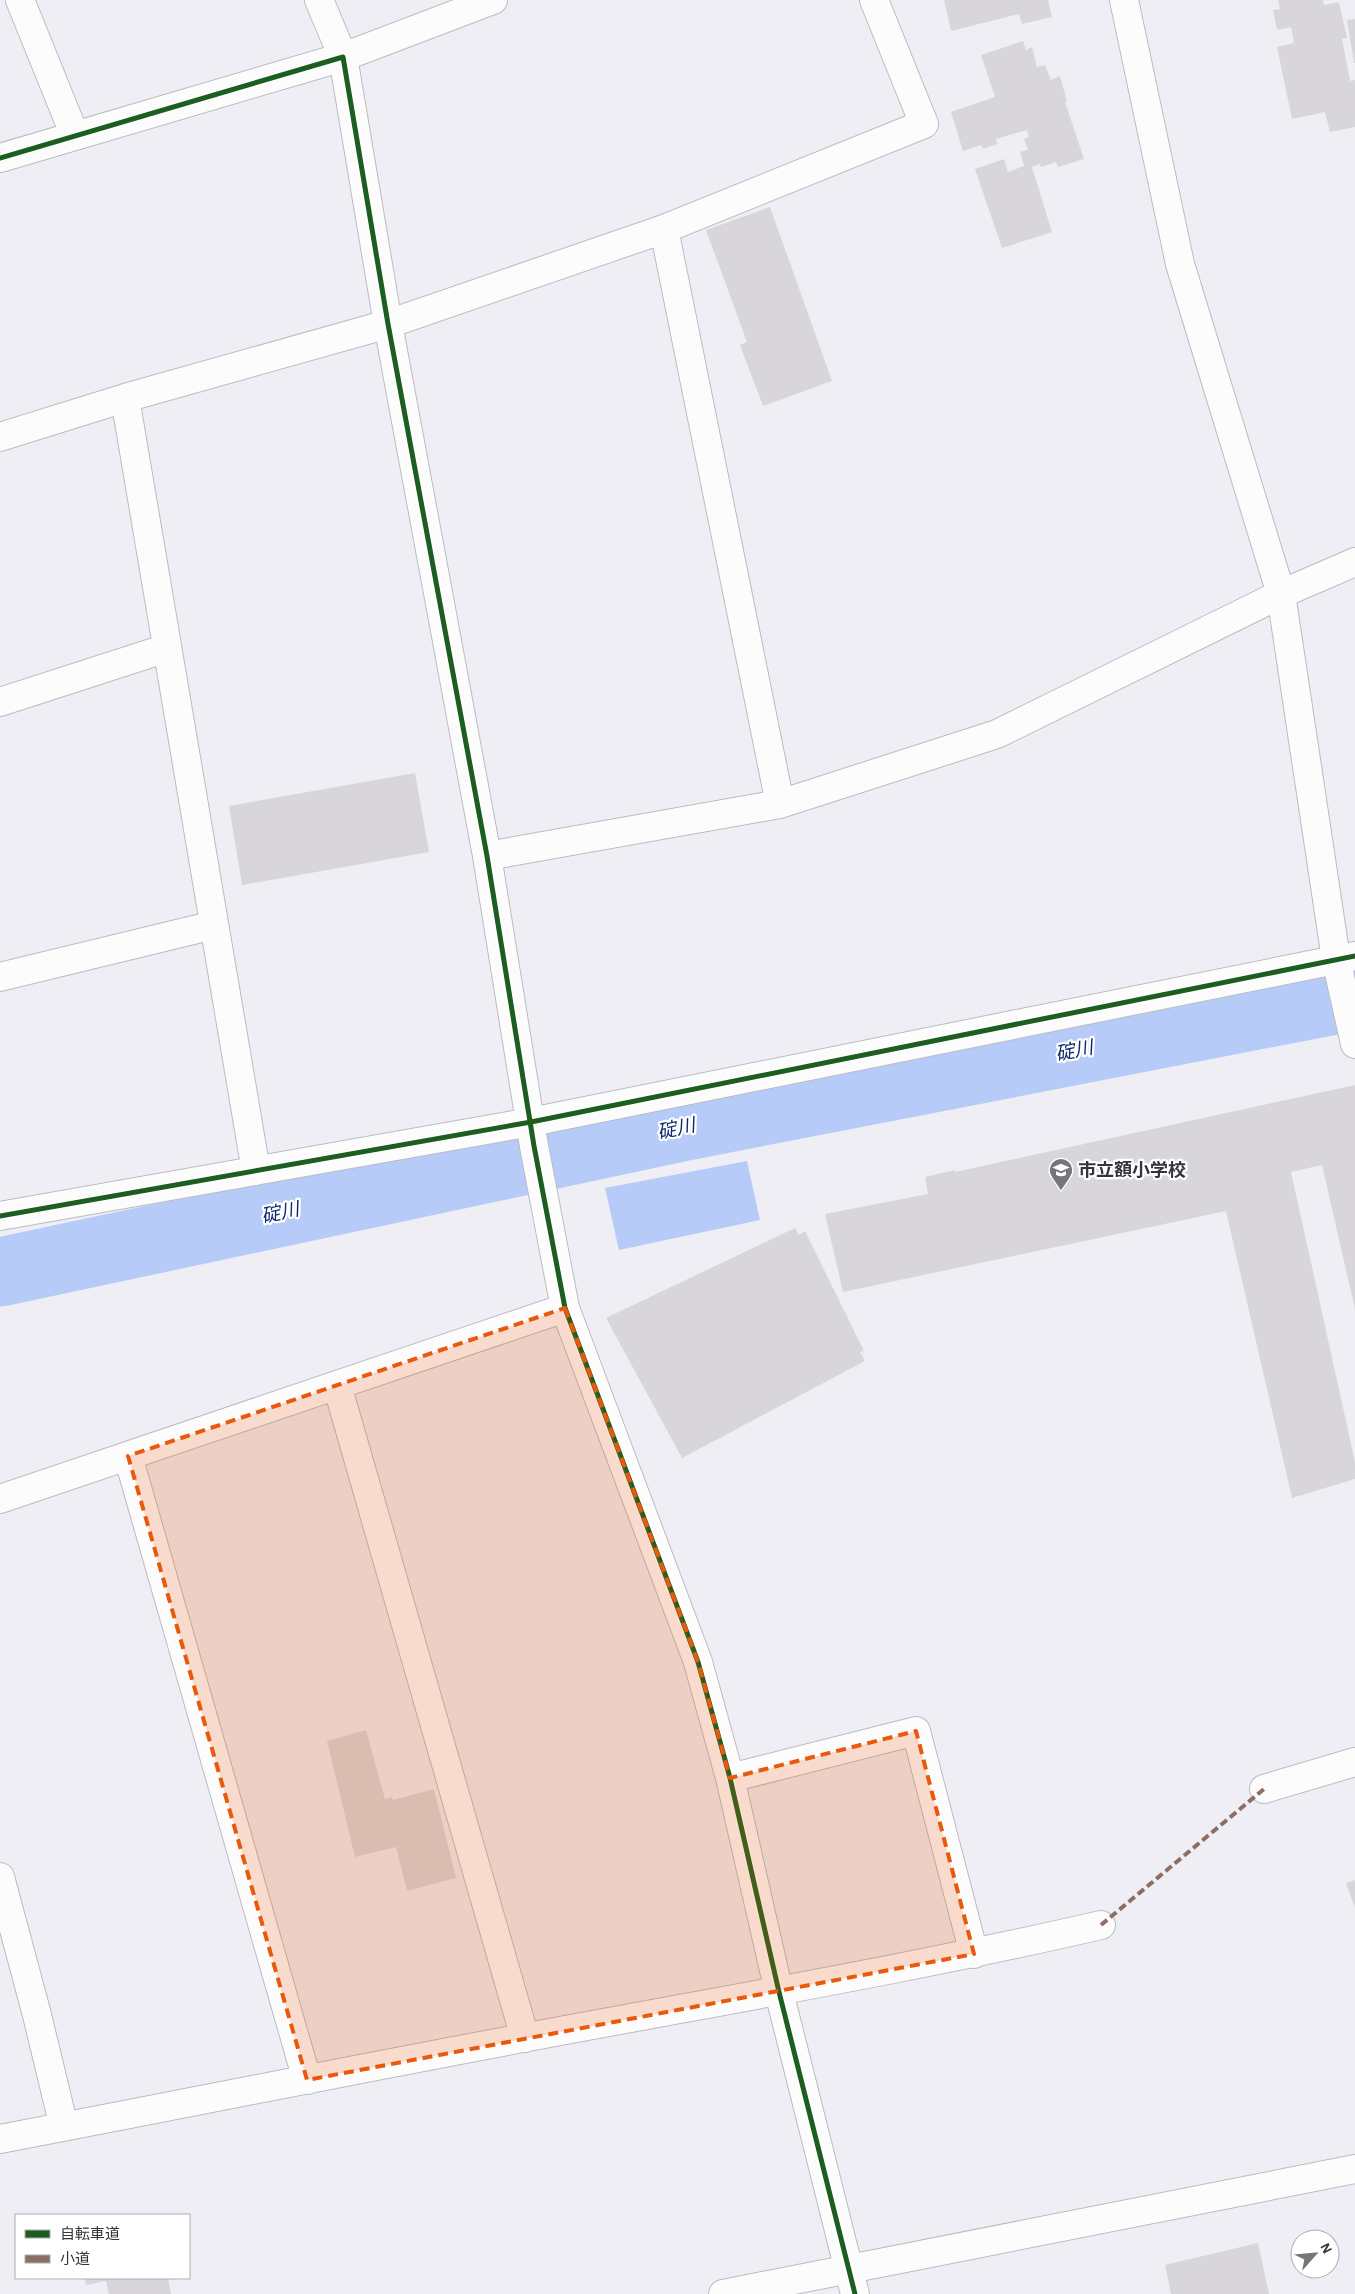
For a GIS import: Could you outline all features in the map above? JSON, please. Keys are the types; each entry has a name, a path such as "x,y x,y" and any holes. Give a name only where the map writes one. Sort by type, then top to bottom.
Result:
{"street":[{"path":"20,0 75,136"},
{"path":"319,0 343,57 388,324 487,856 540,1179 565,1308 698,1662 730,1778 779,1992 852,2282"},
{"path":"0,158 343,57 493,0"},
{"path":"0,437 125,398 388,324 664,229 924,124 874,0"},
{"path":"1124,0 1180,264 1281,594 1344,966 1348,1014 1355,1044"},
{"path":"664,229 780,804"},
{"path":"125,398 256,1171"},
{"path":"487,856 780,804 997,734 1281,594 1355,562"},
{"path":"0,702 167,648"},
{"path":"0,977 214,925"},
{"path":"0,1216 256,1171 533,1134 1344,966"},
{"path":"0,1499 565,1308"},
{"path":"337,1385 525,2038"},
{"path":"128,1456 307,2080"},
{"path":"730,1778 916,1730 974,1954"},
{"path":"1264,1789 1355,1762"},
{"path":"0,1877 37,2015 64,2127"},
{"path":"0,2139 525,2038 779,1992 974,1954 1101,1926"},
{"path":"723,2294 852,2282 1355,2169"}],"highlighted area":[{"path":"565,1308 698,1662 730,1778 916,1731 974,1954 307,2080 128,1456"}],"water":[{"path":"747,1161 760,1220 619,1250 605,1188"}],"building":[{"path":"944,0 1048,0 1052,17 1022,24 1019,14 951,31"},
{"path":"1278,0 1323,0 1324,5 1339,2 1347,38 1342,39 1350,81 1355,80 1355,127 1330,132 1325,112 1292,119 1277,47 1294,43 1291,27 1277,30 1273,10 1280,9"},
{"path":"1355,19 1355,63 1354,63 1347,20"},
{"path":"1023,41 1026,50 1032,47 1037,67 1045,65 1051,80 1060,76 1067,101 1065,102 1084,159 1058,167 1056,162 1041,167 1040,164 1032,167 1052,232 1002,248 975,169 1004,159 1008,172 1024,166 1020,152 1028,150 1024,139 1029,137 1027,130 996,139 997,144 983,149 981,145 963,151 951,112 995,97 981,55"},
{"path":"770,207 832,381 763,406 740,345 747,342 706,230"},
{"path":"415,773 429,852 242,885 229,806"},
{"path":"1355,1085 1355,1309 1322,1165 1291,1172 1355,1462 1355,1479 1292,1498 1226,1211 843,1292 825,1214 928,1194 925,1177"},
{"path":"795,1228 799,1235 805,1231 864,1351 860,1352 865,1361 682,1458 606,1318"},
{"path":"366,1730 385,1799 392,1797 393,1800 434,1789 456,1878 407,1891 396,1847 355,1857 327,1741"},
{"path":"1355,1880 1355,1908 1346,1883"},
{"path":"1258,2243 1269,2294 1171,2294 1165,2265"},
{"path":"85,2279 168,2279 171,2294 109,2294 106,2281 86,2285"}],"waterway":[{"name":"碇川","path":"0,1272 686,1126 1355,996"}],"marked path":[{"path":"1101,1925 1264,1789"}],"cycle path":[{"path":"0,158 343,57 388,324 487,856 534,1146 565,1308 698,1662 730,1778 779,1992 855,2294"},
{"path":"0,1216 531,1122 1355,956"}],"place":[{"name":"市立額小学校","path":"1061,1191"}]}
